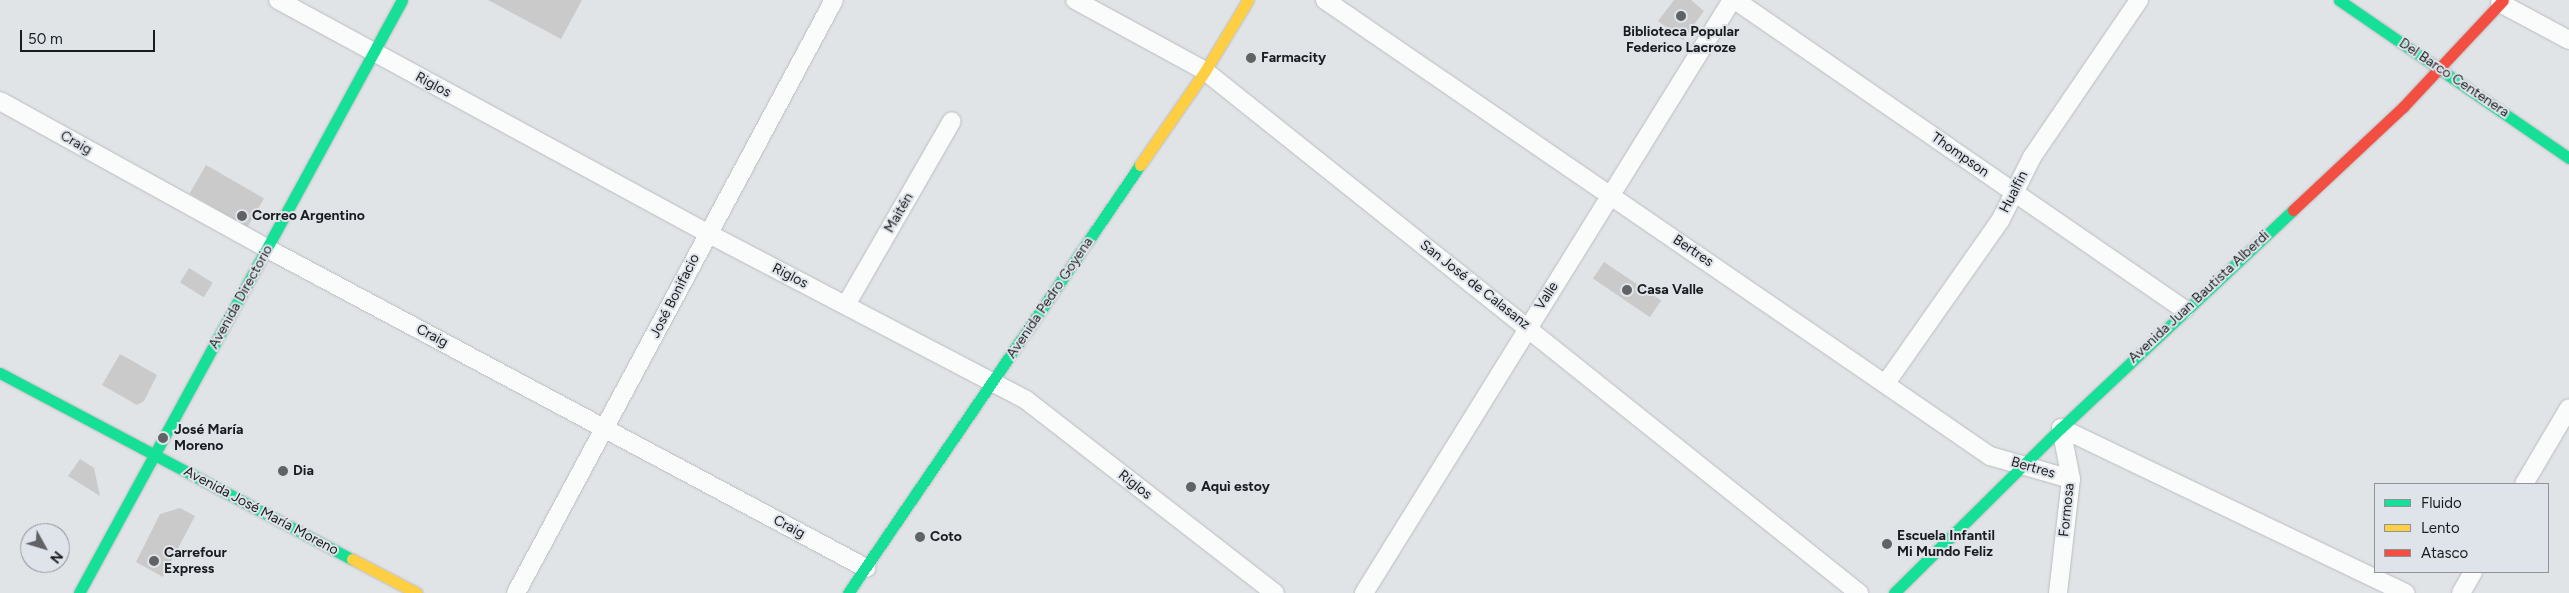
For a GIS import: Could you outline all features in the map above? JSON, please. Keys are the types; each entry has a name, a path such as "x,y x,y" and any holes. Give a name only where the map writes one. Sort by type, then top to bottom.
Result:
{"main road":[{"name":"Avenida Directorio","path":"79,593 402,0"},
{"name":"Avenida Pedro Goyena","path":"848,593 1205,71 1248,0"},
{"name":"Del Barco Centenera","path":"2339,0 2569,158"},
{"name":"Avenida Juan Bautista Alberdi","path":"1894,593 2023,464 2441,69 2501,2"},
{"name":"Avenida José María Moreno","path":"0,372 416,593"}],"street":[{"name":"Riglos","path":"278,0 707,233 992,384 1026,400 1275,593"},
{"name":"José Bonifacio","path":"516,593 606,428 707,233 834,0"},
{"name":"San José de Calasanz","path":"1075,0 1205,71 1859,593"},
{"name":"Bertres","path":"1325,0 1990,456 2071,479"},
{"name":"Valle","path":"1364,593 1527,327 1734,0"},
{"name":"Thompson","path":"1734,0 2185,310"},
{"name":"Hualfin","path":"1886,383 2000,221 2032,157 2139,0"},
{"path":"2501,2 2569,40"},
{"name":"Craig","path":"0,101 268,249 866,568"},
{"name":"Maitén","path":"846,305 952,121"},
{"path":"2525,483 2569,408"},
{"path":"2061,428 2406,593"},
{"name":"Formosa","path":"2058,593 2071,479 2061,428"},
{"path":"2460,593 2472,573"}],"building":[{"path":"488,0 582,0 561,39"},
{"name":"Biblioteca Popular Federico Lacroze","path":"1674,0 1691,0 1704,11 1683,40 1658,21"},
{"path":"206,165 264,198 248,227 190,194"},
{"name":"Casa Valle","path":"1604,262 1661,301 1650,317 1593,279"},
{"path":"189,268 213,283 204,297 180,282"},
{"path":"120,354 157,375 144,401 137,405 102,385"},
{"path":"80,459 94,468 100,496 68,476"},
{"path":"180,508 195,516 163,577 136,562 160,514"}],"traffic: fast":[{"path":"79,593 402,0"},
{"path":"2339,0 2569,158"},
{"path":"848,593 1140,165"},
{"path":"1894,593 2061,428 2293,210"},
{"path":"0,373 352,559"}],"traffic: slow":[{"path":"1140,165 1205,71 1248,0"},
{"path":"352,559 417,593"}],"traffic: jam":[{"path":"2293,210 2403,107 2503,0"}],"place":[{"name":"Biblioteca Popular Federico Lacroze","path":"1681,16"},
{"name":"Farmacity","path":"1251,58"},
{"name":"Correo Argentino","path":"242,216"},
{"name":"Casa Valle","path":"1627,290"},
{"name":"José María Moreno","path":"163,438"},
{"name":"Dia","path":"283,471"},
{"name":"Aquì estoy","path":"1191,487"},
{"name":"Coto","path":"920,537"},
{"name":"Escuela Infantil Mi Mundo Feliz","path":"1887,544"},
{"name":"Carrefour Express","path":"154,561"}]}
